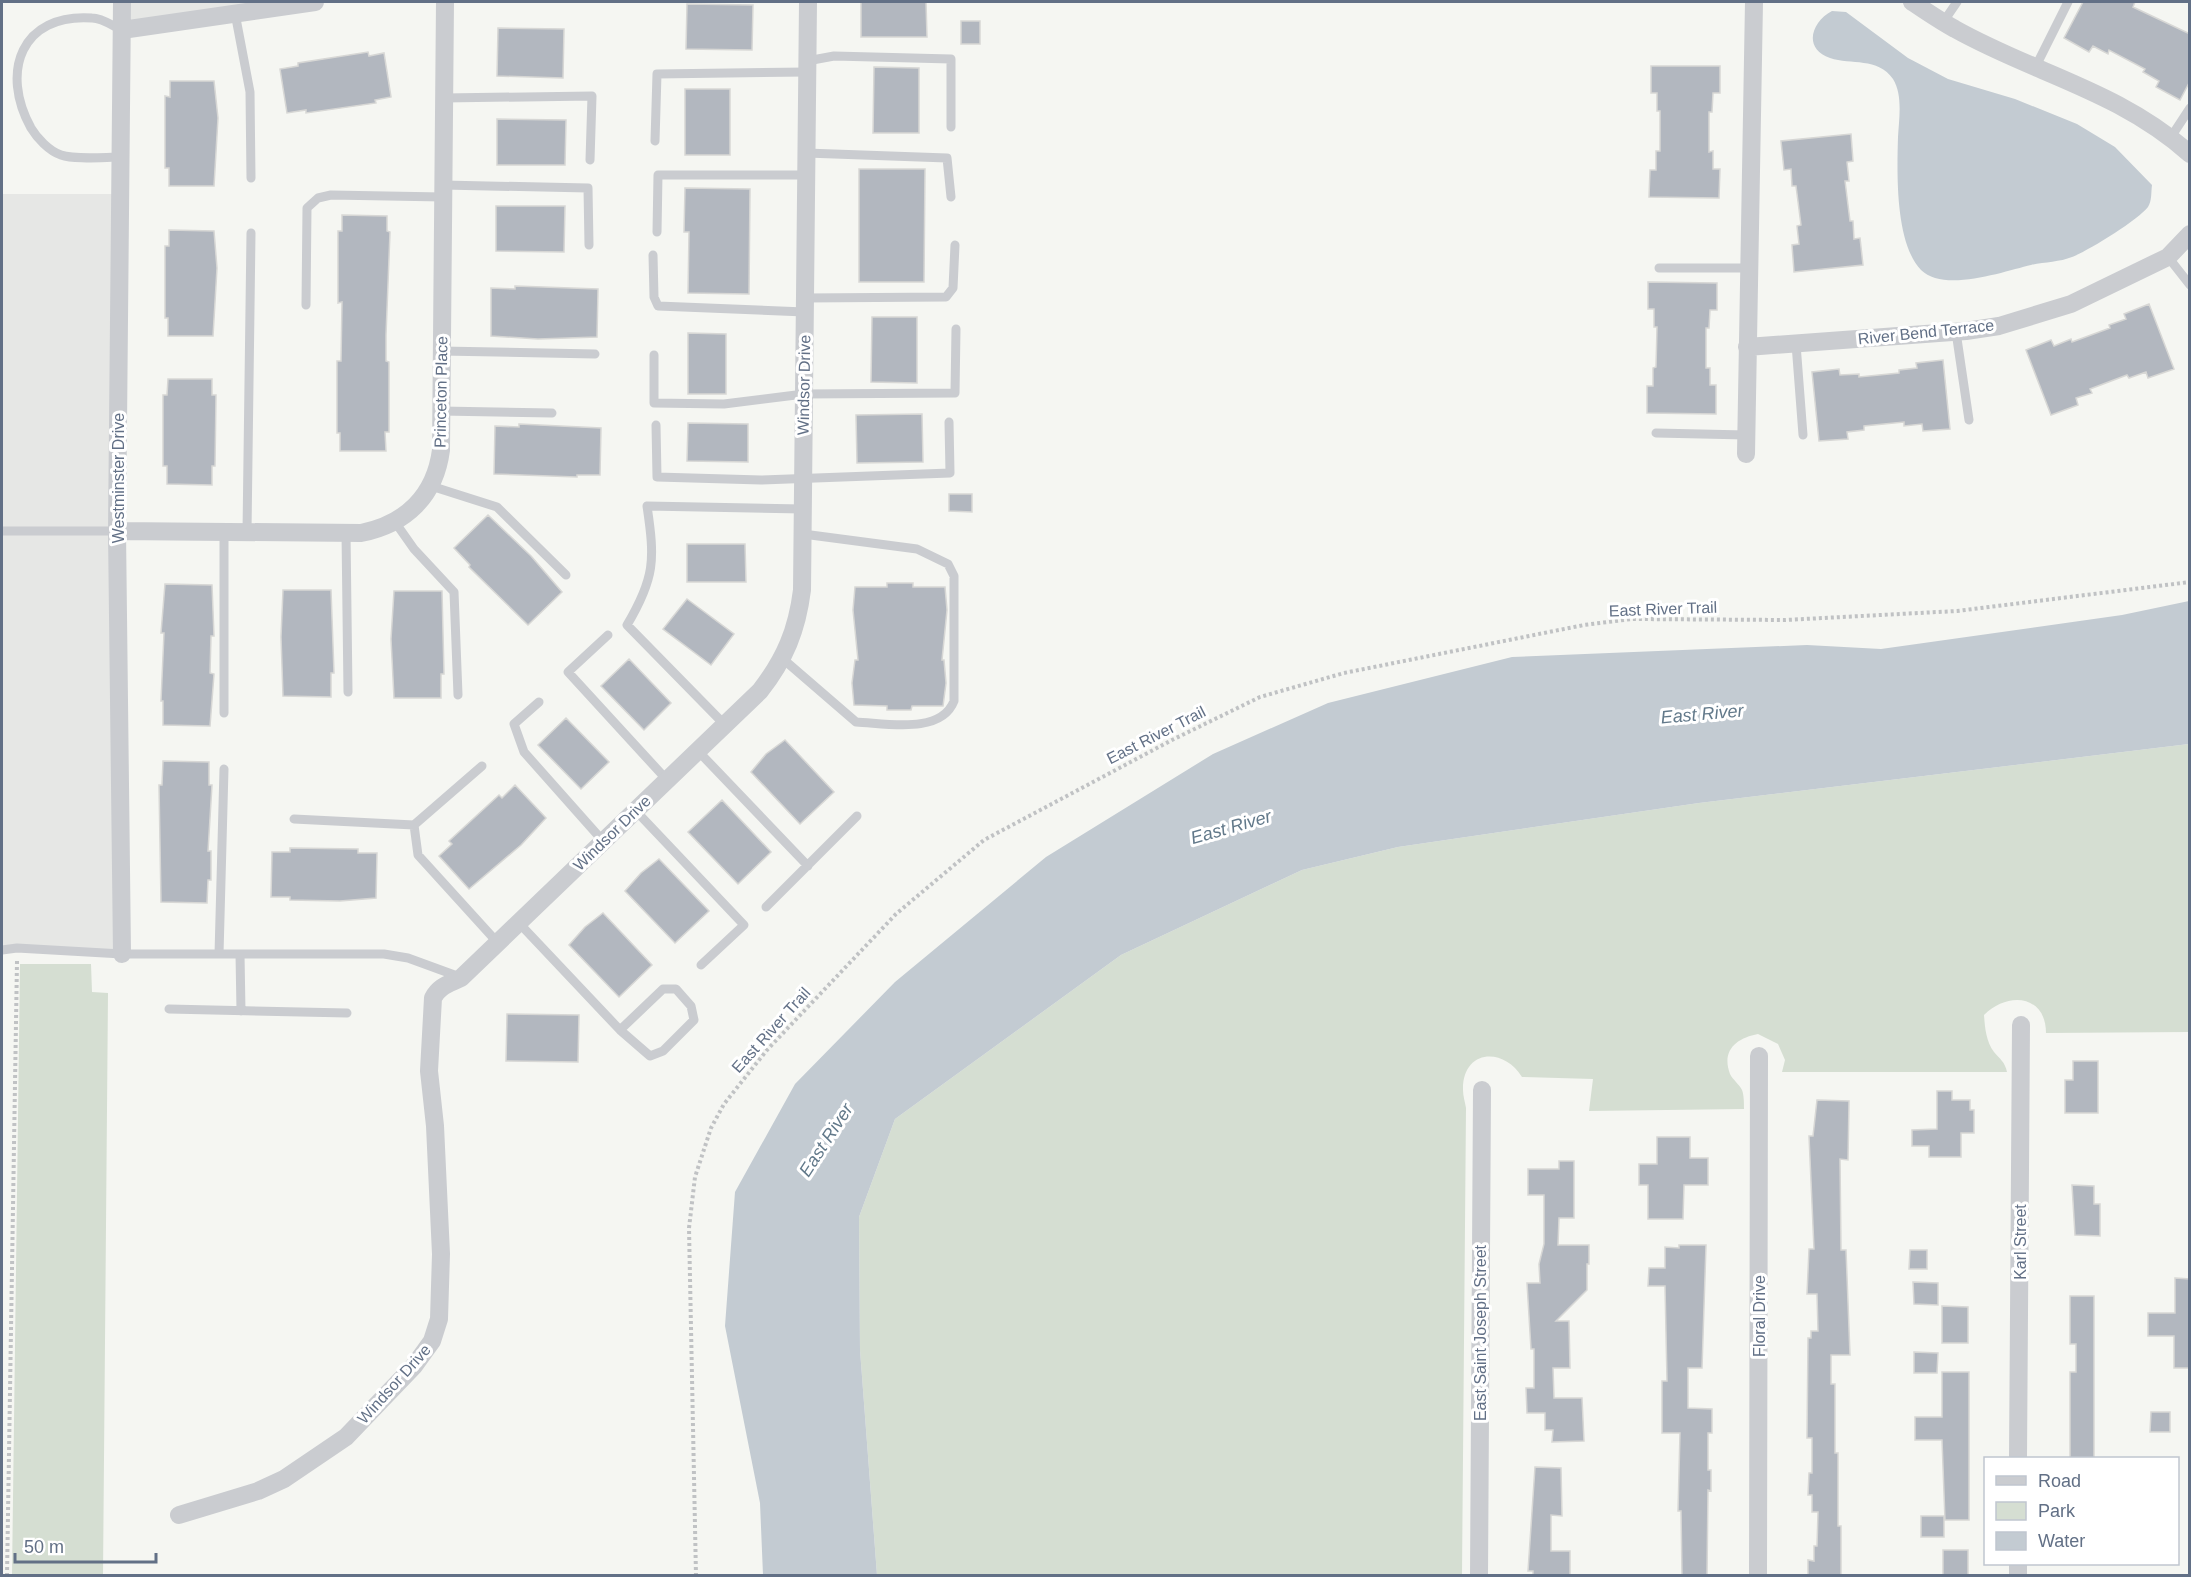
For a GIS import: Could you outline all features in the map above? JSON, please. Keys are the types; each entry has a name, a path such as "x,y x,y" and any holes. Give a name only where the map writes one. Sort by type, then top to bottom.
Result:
{"street":[{"name":"Westminster Drive","path":"122,2 117,531 122,954"},
{"path":"122,30 315,2"},
{"name":"Princeton Place","path":"117,531 346,533 380,529 410,512 431,486 439,464 441,411 445,2"},
{"name":"Windsor Drive","path":"178,1515 258,1491 284,1479 330,1448 346,1437 414,1366 432,1341 439,1319 441,1254 429,1071 433,998 443,985 461,978 725,725 760,691 783,659 798,618 802,590 808,2"},
{"path":"1746,454 1754,2"},
{"path":"1912,2 1944,21 2036,66 2116,101 2171,137 2190,154"},
{"name":"River Bend Terrace","path":"1748,347 1956,332 1999,326 2071,304 2168,257 2190,234"},
{"name":"Karl Street","path":"2018,1457 2021,1024"},
{"name":"Floral Drive","path":"1758,1575 1759,1056"},
{"name":"East Saint Joseph Street","path":"1479,1575 1482,1090"}],"lane":[{"path":"1944,21 1957,2"},
{"path":"2036,66 2068,2"},
{"path":"235,13 250,92 251,178"},
{"path":"121,157 60,155 38,139 21,111 15,88 17,57 33,32 57,21 94,18 122,30"},
{"path":"655,141 657,74 807,66 834,56 951,59 951,126"},
{"path":"444,98 592,96 590,160"},
{"path":"2171,137 2190,108"},
{"path":"806,153 947,158 951,197"},
{"path":"657,232 658,175 806,175"},
{"path":"306,305 307,208 318,198 330,195 588,188 589,244"},
{"path":"247,532 251,233"},
{"path":"653,255 654,297 658,306 805,305 946,297 953,288 955,245"},
{"path":"2168,257 2190,285"},
{"path":"1659,268 1749,268"},
{"path":"654,355 654,403 724,404 804,394 955,393 956,329"},
{"path":"1956,332 1970,420"},
{"path":"1796,344 1803,435"},
{"path":"441,351 595,354"},
{"path":"441,411 552,413"},
{"path":"656,425 657,477 761,480 950,473 949,422"},
{"path":"1656,433 1746,435"},
{"path":"431,486 497,507 566,575"},
{"path":"725,725 627,625 646,593 653,550 647,506 803,509"},
{"path":"395,522 414,549 454,592 458,695"},
{"path":"2,531 117,531"},
{"path":"224,532 224,713"},
{"path":"346,533 348,692"},
{"path":"783,659 856,722 928,723 945,716 954,701 954,576 948,564 917,549 803,534"},
{"path":"608,635 568,672 667,780"},
{"path":"539,702 514,724 524,752 603,841"},
{"path":"698,751 808,866"},
{"path":"294,819 414,825 482,766"},
{"path":"219,954 224,769"},
{"path":"635,810 744,925 701,965"},
{"path":"766,907 857,816"},
{"path":"414,825 418,855 497,942"},
{"path":"518,922 620,1030 650,1056 663,1051 694,1020 694,1014 676,989 663,989 620,1030"},
{"path":"2,950 17,948 122,954 384,954 408,958 461,978"},
{"path":"240,954 241,1011"},
{"path":"168,1009 347,1014"}],"path":[{"name":"East River Trail","path":"696,1575 689,1228 695,1177 711,1128 723,1104 767,1050 896,914 984,840 1172,740 1260,697 1344,673 1584,625 1632,619 1785,620 1947,612 2190,582"},
{"path":"7,1575 17,948"}],"shaded area":[{"path":"122,2 315,2 122,30"},
{"path":"2,194 120,194 122,954 2,946"}],"green space":[{"path":"2189,744 2189,1032 2046,1033 2040,1011 2033,1004 2014,1000 2004,1002 1984,1015 1989,1043 2004,1063 2007,1072 1782,1072 1785,1060 1778,1044 1758,1034 1738,1042 1729,1052 1730,1074 1743,1092 1744,1109 1589,1111 1593,1079 1522,1077 1505,1060 1495,1057 1476,1060 1469,1067 1464,1077 1463,1090 1466,1108 1462,1575 877,1575 860,1350 859,1217 895,1119 1121,955 1302,870 1398,847 1699,803"},
{"path":"20,964 91,964 92,992 108,993 103,1575 12,1575"}],"water":[{"path":"1832,11 1846,12 1908,58 1948,79 2015,99 2077,124 2115,147 2152,185 2148,207 2112,235 2067,259 1975,278 1944,280 1931,277 1921,270 1913,258 1902,226 1898,188 1900,107 1896,85 1887,72 1880,67 1838,60 1821,54 1813,42 1813,35 1819,22"},
{"name":"East River","path":"2189,601 2189,744 1699,803 1398,847 1302,870 1121,955 895,1119 859,1217 860,1350 877,1575 763,1575 760,1503 725,1326 735,1192 795,1084 895,982 1046,857 1213,754 1328,703 1512,657 1807,645 1881,649 2122,615"}],"building":[{"path":"861,2 926,2 927,37 861,37"},
{"path":"2083,2 2135,2 2133,7 2190,34 2190,81 2180,100 2156,87 2159,81 2143,72 2145,69 2109,50 2108,54 2093,46 2089,52 2064,38"},
{"path":"687,4 753,5 752,50 686,49"},
{"path":"961,21 980,21 980,44 961,44"},
{"path":"498,28 564,29 563,78 497,76"},
{"path":"368,52 369,56 384,53 391,97 375,100 376,103 306,113 306,110 287,113 280,69 298,66 298,63"},
{"path":"1651,66 1720,66 1720,93 1713,93 1712,112 1709,112 1709,152 1713,151 1713,169 1720,169 1719,198 1649,197 1650,170 1656,170 1656,151 1660,151 1660,111 1657,111 1657,93 1651,93"},
{"path":"874,67 919,68 919,133 873,133"},
{"path":"170,81 214,81 218,118 214,186 169,186 169,168 165,168 165,96 170,97"},
{"path":"685,89 730,89 730,155 685,155"},
{"path":"497,119 566,120 565,165 497,165"},
{"path":"1851,134 1853,161 1847,162 1849,181 1845,181 1850,221 1853,221 1854,239 1860,238 1863,265 1794,272 1792,245 1799,244 1797,226 1801,225 1796,186 1792,186 1791,169 1784,170 1781,141"},
{"path":"859,169 925,169 924,282 859,282"},
{"path":"685,188 750,189 749,294 688,293 689,232 684,232"},
{"path":"496,206 565,206 564,252 496,251"},
{"path":"342,215 387,216 387,231 390,232 386,335 386,361 389,362 389,432 385,432 386,451 340,451 340,433 337,433 337,361 341,361 342,302 338,303 338,231 342,231"},
{"path":"169,230 214,231 217,268 213,336 168,336 168,318 165,318 165,246 169,246"},
{"path":"1648,282 1717,283 1717,310 1710,310 1709,328 1706,328 1706,368 1710,368 1710,385 1716,385 1716,414 1647,413 1647,386 1653,386 1653,368 1656,367 1657,327 1654,327 1654,309 1648,309"},
{"path":"515,286 598,289 597,337 538,339 491,336 491,288 515,289"},
{"path":"2149,304 2174,369 2148,378 2146,372 2129,378 2127,375 2090,389 2092,393 2076,398 2078,405 2051,415 2026,350 2051,340 2054,346 2071,339 2072,342 2110,328 2109,325 2126,319 2124,314"},
{"path":"872,317 917,317 917,383 871,382"},
{"path":"688,333 726,334 726,394 688,394"},
{"path":"1943,360 1950,429 1923,431 1922,424 1904,426 1904,422 1864,426 1864,430 1847,432 1848,439 1819,441 1812,372 1839,369 1840,375 1859,374 1859,377 1899,373 1899,370 1917,368 1916,363"},
{"path":"168,379 212,379 212,395 216,395 215,466 212,466 212,485 167,484 167,466 163,466 163,395 167,395"},
{"path":"922,414 923,462 857,463 856,415"},
{"path":"688,423 748,424 748,462 687,461"},
{"path":"519,424 601,428 600,475 577,475 577,477 494,474 495,426 519,427"},
{"path":"949,494 972,494 972,512 949,511"},
{"path":"488,515 531,556 562,592 528,625 469,567 470,565 454,548"},
{"path":"687,544 745,544 746,582 687,582"},
{"path":"887,583 913,583 913,587 945,587 947,610 942,660 944,660 946,683 943,706 912,706 911,710 887,710 887,706 854,705 852,683 855,660 858,660 853,610 855,587 887,587"},
{"path":"165,584 212,585 214,636 211,636 210,673 214,674 210,726 163,725 163,701 161,701 164,633 161,633"},
{"path":"283,590 331,590 334,673 331,673 331,697 283,696 281,637"},
{"path":"394,591 442,591 444,674 441,674 441,698 394,698 391,639"},
{"path":"687,599 734,634 711,665 663,629"},
{"path":"629,659 671,703 644,730 601,686"},
{"path":"566,718 609,762 581,789 538,745"},
{"path":"785,740 834,792 800,824 751,772 766,754"},
{"path":"163,761 209,762 209,785 212,785 208,851 211,851 211,880 208,880 207,903 161,902 159,785 162,785"},
{"path":"515,785 546,818 521,845 469,889 439,856 452,844 449,841 499,795 502,798"},
{"path":"722,800 771,852 738,884 688,832"},
{"path":"290,848 358,849 358,853 377,853 376,898 340,901 290,900 290,897 271,897 272,852 290,852"},
{"path":"659,859 709,911 675,943 625,891 641,873"},
{"path":"603,913 652,965 619,997 569,945 585,927"},
{"path":"507,1014 579,1015 578,1062 506,1061"},
{"path":"2073,1061 2098,1061 2098,1113 2065,1113 2065,1080 2073,1080"},
{"path":"1937,1091 1952,1091 1952,1100 1970,1100 1970,1110 1974,1110 1974,1133 1961,1133 1961,1157 1929,1157 1929,1146 1912,1146 1912,1130 1937,1129"},
{"path":"1817,1100 1849,1101 1848,1160 1840,1159 1841,1250 1846,1250 1850,1355 1831,1355 1831,1384 1835,1384 1835,1453 1838,1453 1841,1575 1808,1575 1808,1560 1814,1561 1814,1546 1817,1546 1818,1512 1812,1512 1812,1495 1808,1495 1809,1473 1812,1473 1812,1438 1807,1438 1808,1338 1811,1338 1811,1331 1818,1331 1817,1294 1807,1294 1809,1249 1814,1249 1809,1136 1813,1136"},
{"path":"1657,1137 1690,1137 1690,1158 1708,1158 1708,1185 1684,1185 1683,1219 1648,1219 1648,1185 1639,1185 1639,1164 1657,1164"},
{"path":"1559,1161 1574,1161 1574,1218 1559,1218 1558,1245 1589,1245 1589,1264 1587,1264 1587,1290 1556,1321 1569,1321 1570,1368 1553,1368 1554,1398 1582,1398 1584,1441 1552,1442 1553,1430 1545,1430 1545,1413 1527,1413 1526,1388 1534,1388 1534,1349 1531,1349 1527,1283 1540,1283 1539,1264 1544,1244 1544,1195 1528,1195 1528,1169 1559,1169"},
{"path":"2072,1185 2094,1186 2094,1204 2100,1204 2100,1236 2075,1235"},
{"path":"1679,1245 1706,1245 1702,1368 1688,1368 1688,1408 1712,1409 1712,1433 1708,1433 1708,1470 1711,1470 1711,1491 1708,1490 1707,1575 1682,1575 1681,1511 1678,1511 1680,1433 1662,1433 1662,1381 1667,1381 1665,1286 1648,1286 1649,1268 1665,1268 1665,1247 1679,1248"},
{"path":"1910,1250 1927,1250 1927,1269 1909,1269"},
{"path":"2175,1278 2190,1279 2190,1368 2174,1368 2174,1336 2148,1336 2148,1313 2175,1313"},
{"path":"1913,1282 1938,1283 1938,1305 1914,1304"},
{"path":"2070,1296 2094,1296 2094,1457 2070,1457 2070,1372 2076,1372 2076,1344 2070,1344"},
{"path":"1942,1306 1968,1307 1968,1343 1942,1343"},
{"path":"1914,1352 1938,1353 1937,1373 1914,1373"},
{"path":"1942,1372 1969,1372 1969,1520 1945,1520 1942,1440 1915,1440 1915,1417 1942,1417"},
{"path":"2151,1412 2170,1412 2170,1432 2150,1432"},
{"path":"1535,1467 1561,1468 1562,1516 1551,1515 1551,1551 1570,1551 1570,1575 1533,1575 1533,1571 1528,1571"},
{"path":"1921,1516 1944,1516 1944,1537 1921,1537"},
{"path":"1943,1550 1968,1550 1968,1575 1943,1575"}]}
